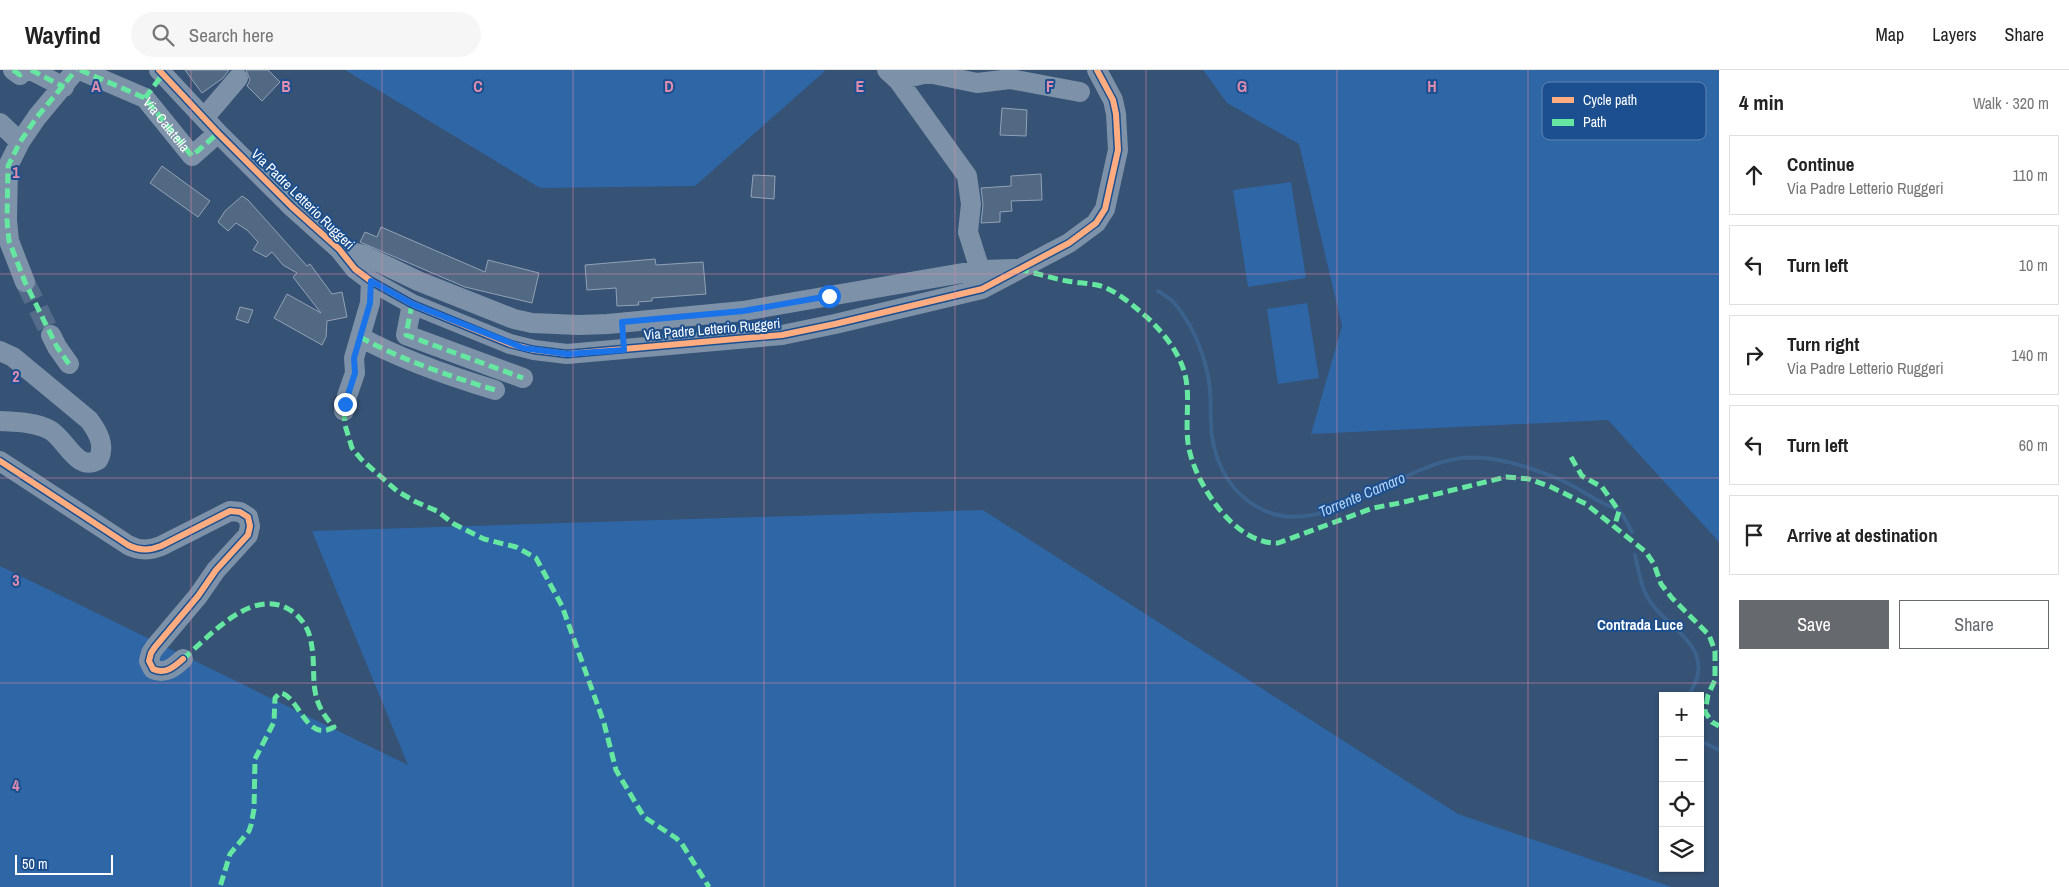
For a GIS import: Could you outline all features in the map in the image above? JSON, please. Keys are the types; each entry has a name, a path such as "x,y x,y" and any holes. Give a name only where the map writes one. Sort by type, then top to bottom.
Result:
{"street":[{"path":"13,70 20,75 24,70"},
{"path":"31,70 64,87"},
{"path":"25,282 9,240 7,220 8,166 20,142 37,118 78,70"},
{"name":"Via Calatella","path":"78,70 145,98 192,156 218,133"},
{"name":"Via Padre Letterio Ruggeri","path":"161,72 218,133 292,207 339,249 355,269 371,281 412,304 510,344 534,350 567,354 782,335 967,294 982,289 1083,235 1096,223 1105,209 1118,150 1118,132 1113,100 1097,70"},
{"path":"145,98 161,72"},
{"path":"893,75 928,73 977,83 1010,79 1080,92"},
{"path":"893,75 968,176 971,204 968,232 980,270"},
{"path":"204,118 238,78"},
{"path":"0,123 20,142"},
{"name":"Via Padre Letterio Ruggeri","path":"339,249 364,255 418,281 514,319 532,323 579,325 743,311 980,270 1019,269"},
{"path":"344,411 346,396 355,373 354,358 370,303 371,281"},
{"path":"829,296 835,324"},
{"path":"412,304 406,335 523,378"},
{"path":"622,322 624,350"},
{"path":"51,335 57,348 69,364"},
{"path":"360,337 376,346 457,378 495,390"},
{"path":"0,351 13,357 89,420 97,433 102,451 98,460 84,463 79,460 63,441 50,431 34,424 0,421"},
{"path":"0,461 128,545 139,549 149,550 161,546 230,511 240,512 248,517 250,526 248,535 216,570 198,596 151,653 149,661 153,668 163,671 168,670 183,660"}],"shaded area":[{"path":"345,70 825,71 695,186 540,188"},
{"path":"1203,70 1719,70 1719,542 1608,420 1311,434 1342,326 1299,144 1227,103"},
{"path":"1291,182 1306,278 1248,287 1233,190"},
{"path":"1307,303 1319,378 1278,384 1267,309"},
{"path":"983,510 1458,814 1672,887 0,887 0,566 408,765 312,531"}],"building":[{"path":"185,70 229,70 223,78 202,93"},
{"path":"246,70 268,70 280,82 262,101 247,86 250,80"},
{"path":"1002,108 1027,110 1026,136 1000,135"},
{"path":"162,166 210,201 198,217 150,183"},
{"path":"1041,174 1042,200 1011,201 1012,211 1000,212 1000,222 981,223 983,205 981,188 1011,186 1011,176"},
{"path":"753,175 775,176 774,199 751,197"},
{"path":"242,196 248,200 307,266 310,264 332,294 342,292 347,317 327,321 326,337 322,345 274,318 287,294 321,313 293,277 297,273 283,265 272,252 266,257 253,250 258,242 247,230 236,223 228,231 218,222 225,211"},
{"path":"381,227 485,272 488,260 539,273 532,303 465,287 360,242 365,232 377,237"},
{"path":"655,259 656,265 703,262 706,294 652,298 652,301 638,302 639,305 617,306 616,288 587,290 585,265"},
{"path":"240,307 253,310 248,323 236,319"}],"waterway":[{"name":"Torrente Camaro","path":"1158,291 1172,301 1182,313 1200,348 1209,382 1213,439 1221,467 1236,490 1258,507 1271,513 1292,517 1315,514 1339,507 1433,465 1455,459 1482,458 1510,462 1566,482 1618,510 1632,532"},
{"name":"Torrente Camaro","path":"1635,555 1641,580 1651,603 1684,636 1696,655 1699,666 1697,678 1691,692"},
{"name":"Torrente Camaro","path":"1704,743 1719,750"}],"tunnel":[{"path":"25,282 51,335"}],"marked path":[{"path":"13,70 20,75 24,70"},
{"path":"31,70 64,87"},
{"path":"69,364 57,347 25,282 9,241 7,220 8,166 20,142 37,117 76,70"},
{"path":"80,70 145,98 192,156 218,133"},
{"path":"145,98 163,74"},
{"path":"1019,269 1061,280 1107,288 1133,305 1161,332 1173,347 1184,371 1188,397 1188,443 1191,458 1198,475 1218,508 1246,534 1262,541 1278,543 1373,508 1506,477 1529,479 1549,486 1586,504 1646,552 1654,564 1661,584 1672,598 1709,635 1715,651 1715,680 1708,695 1705,712 1712,722 1719,726"},
{"path":"412,304 406,335 523,378"},
{"path":"360,337 426,367 495,390"},
{"path":"344,411 345,425 352,448 361,459 397,491 437,511 454,524 484,539 516,547 536,558 562,606 604,723 616,770 644,817 682,844 709,887"},
{"path":"1571,457 1582,476 1602,487 1619,511 1614,528"},
{"path":"183,659 218,628 246,609 261,604 276,604 290,610 300,618 309,633 316,694 319,705 334,727 324,731 316,729 287,696 280,693 275,698 274,722 255,759 254,809 251,825 249,831 230,854 220,887"}],"cycle path":[{"path":"159,70 218,133 292,207 339,249 355,269 371,281 412,304 510,344 534,350 567,354 782,335 835,324 982,289 1069,243 1096,223 1105,209 1118,150 1116,114 1113,100 1097,70"},
{"path":"0,461 128,545 140,549 152,549 161,546 230,511 240,512 248,517 250,526 248,535 216,570 198,596 155,647 149,661 153,669 165,671 183,659"}],"district":[{"name":"Contrada Luce","path":"1640,625"}],"route":[{"path":"345,404 346,396 354,378 354,358 370,303 371,281 382,289 412,304 510,344 544,352 567,354 624,350 622,322 743,311 829,296"}]}
